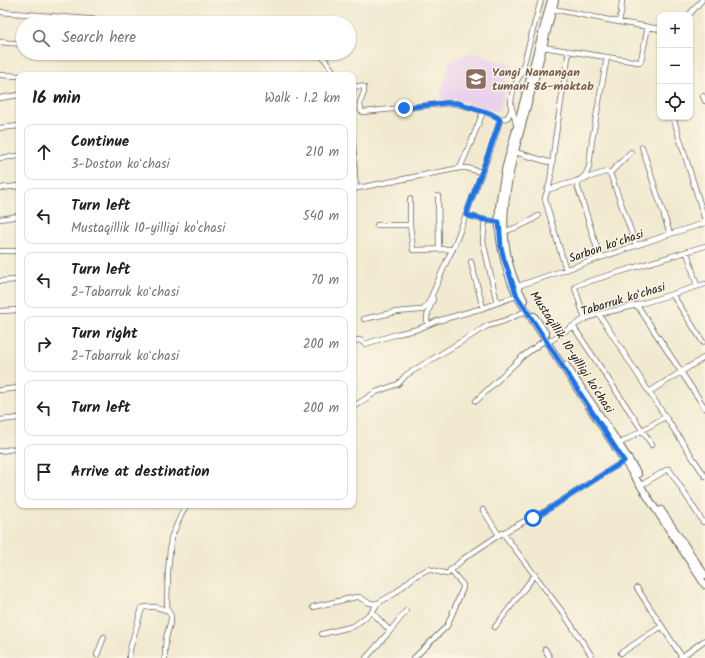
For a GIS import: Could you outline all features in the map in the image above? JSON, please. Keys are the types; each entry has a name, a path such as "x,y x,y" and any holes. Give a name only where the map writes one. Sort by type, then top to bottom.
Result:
{"main road":[{"name":"Mustaqillik 10-yilligi ko'chasi","path":"502,232 499,222 501,192 505,170 518,126 550,0"},
{"name":"Mustaqillik 10-yilligi ko'chasi","path":"555,0 515,152 506,196 502,232 504,259 526,310 619,444 643,484 705,576"},
{"name":"Mustaqillik 10-yilligi ko'chasi","path":"519,295 540,324 548,340 624,461 705,585"}],"street":[{"path":"518,126 512,109 511,97 521,74 541,0"},
{"path":"619,22 622,0"},
{"path":"692,12 702,0"},
{"path":"553,10 657,28"},
{"path":"0,12 51,16"},
{"path":"543,46 640,62 648,27"},
{"path":"0,42 16,43"},
{"path":"566,270 545,198 550,182 569,51"},
{"path":"576,181 586,174 589,167 592,140 607,57"},
{"path":"325,60 334,72"},
{"path":"0,74 16,76"},
{"path":"356,87 364,87 364,92 360,103 362,112 457,103 500,120"},
{"path":"0,98 16,95"},
{"path":"500,120 506,118 512,109"},
{"path":"460,168 483,112"},
{"path":"364,319 396,312 423,310 431,299 453,249 493,143 500,120"},
{"path":"674,120 705,220"},
{"path":"0,128 16,126"},
{"path":"642,147 670,234"},
{"path":"515,152 552,163"},
{"path":"547,190 606,172 610,173 631,152"},
{"path":"0,158 16,156"},
{"path":"356,188 460,168 467,168 481,172"},
{"path":"610,173 636,245"},
{"path":"576,181 600,258"},
{"path":"0,188 16,186"},
{"path":"438,196 439,249"},
{"path":"410,199 410,225 413,250 453,249"},
{"path":"466,215 499,222"},
{"path":"0,219 16,216"},
{"path":"502,232 518,227 538,216"},
{"path":"485,220 483,241 497,303"},
{"name":"Sarbon koʻchasi","path":"515,287 705,223"},
{"path":"377,225 410,225"},
{"path":"585,319 575,288 577,285 705,246"},
{"path":"0,251 16,250"},
{"path":"687,252 697,286"},
{"path":"428,325 426,320 427,316 449,260 449,256"},
{"path":"471,262 483,308"},
{"path":"0,281 16,280"},
{"name":"Tabarruk koʻchasi","path":"476,401 523,356 585,319 705,284"},
{"path":"672,294 703,342"},
{"path":"356,341 360,340 365,344 418,329 437,321 483,308 519,295"},
{"path":"637,305 705,408"},
{"path":"0,311 16,310"},
{"path":"356,405 376,392 398,384 406,375 487,326 504,321 526,310"},
{"path":"599,314 705,476"},
{"path":"573,326 652,445"},
{"path":"649,392 705,357"},
{"path":"0,390 16,388"},
{"path":"619,444 666,417"},
{"path":"0,420 16,418"},
{"path":"0,451 16,448"},
{"path":"313,607 356,597 375,604 394,594 416,576 428,569 447,574 463,559 501,534 544,512 624,461"},
{"path":"643,484 668,468 703,522"},
{"path":"165,658 166,638 171,620 171,616 168,611 168,572 171,538 185,508"},
{"path":"483,510 564,614 592,657"},
{"path":"414,658 447,626 463,588 463,584 450,570"},
{"path":"495,627 534,576"},
{"path":"637,588 683,657 705,640"},
{"path":"322,634 354,626 372,612 378,603"},
{"path":"129,658 130,649 142,608 156,606 168,611"},
{"path":"366,658 406,611"},
{"path":"372,612 390,631"},
{"path":"621,653 662,626"},
{"path":"96,655 104,637"},
{"path":"545,649 550,658"}],"shaded area":[{"name":"Yangi Namangan tumani 86-maktab","path":"470,52 511,64 499,112 455,99 442,100 441,94 450,62"}],"place":[{"name":"Yangi Namangan tumani 86-maktab","path":"476,79"}],"route":[{"path":"404,108 457,103 491,114 500,120 466,215 499,222 501,247 513,288 517,296 624,461 533,518"}]}
